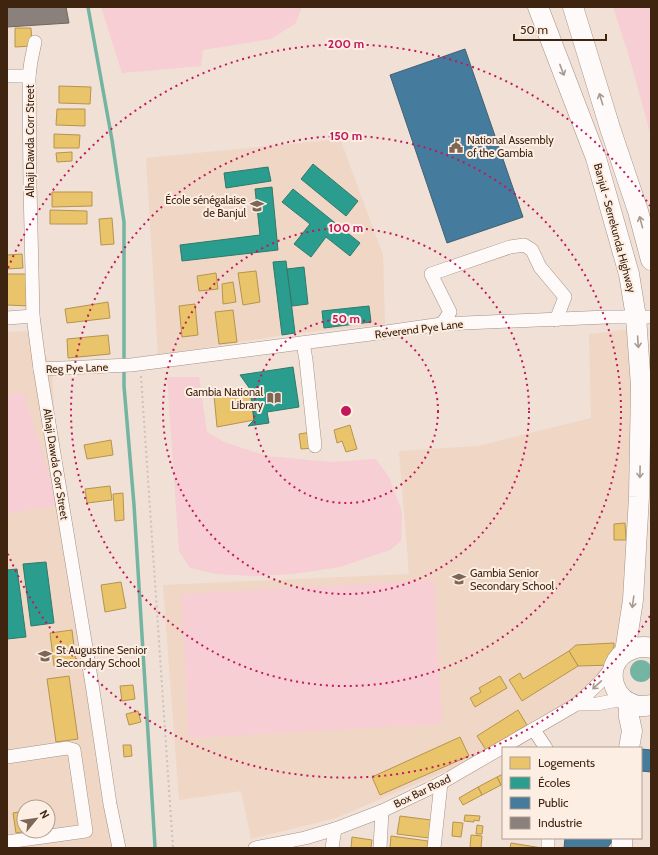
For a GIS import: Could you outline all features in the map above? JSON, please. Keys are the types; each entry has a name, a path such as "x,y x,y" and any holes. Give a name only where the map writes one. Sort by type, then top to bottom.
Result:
{"highway":[{"name":"Banjul - Serrekunda Highway","path":"538,7 596,158 629,274 643,317 639,497 633,600 620,658 612,676 615,689 637,704"},
{"name":"Banjul - Serrekunda Highway","path":"573,7 610,128 638,211 651,260"},
{"path":"550,40 579,26"},
{"path":"620,658 637,647 651,648"},
{"path":"630,739 643,715 637,704"}],"street":[{"name":"Alhaji Dawda Corr Street","path":"35,42 29,76 33,316 40,369 92,684 110,804 119,848"},
{"path":"7,76 29,76"},
{"path":"442,324 450,312 431,274 510,247 524,245 532,250 540,267 565,297 556,320"},
{"path":"7,318 33,316"},
{"name":"Reverend Pye Lane","path":"136,364 442,324 607,317 643,317"},
{"path":"303,343 315,446"},
{"name":"Reg Pye Lane","path":"40,369 136,364"},
{"name":"Box Bar Road","path":"504,747 577,704 601,681 620,658"},
{"path":"577,704 637,704"},
{"path":"534,730 545,747"},
{"path":"7,757 67,748 74,750 86,831 10,844"},
{"name":"Box Bar Road","path":"255,848 305,838 335,829 382,811 441,783 502,748"},
{"path":"434,848 441,783"},
{"path":"380,848 382,811"},
{"path":"332,848 335,829"}],"path":[{"path":"136,364 173,848"}],"shaded area":[{"path":"101,7 302,7 296,23 271,39 203,50 201,66 122,73"},
{"path":"613,7 651,7 651,136 629,56"},
{"name":"École sénégalaise de Banjul","path":"341,139 383,255 385,324 290,334 158,355 146,158"},
{"name":"Gambia Senior Secondary School","path":"632,329 638,481 625,638 610,666 562,709 474,759 336,818 251,839 241,791 179,800 163,585 409,574 399,451 478,446 591,418 589,334"},
{"name":"St Augustine Senior Secondary School","path":"29,331 52,366 58,505 115,848 7,848 7,332"},
{"path":"167,377 199,377 207,432 224,442 267,456 330,462 376,459 389,477 402,512 401,541 390,550 340,567 293,574 255,576 216,574 190,568 179,551"},
{"path":"24,393 58,505 7,514 7,394"},
{"path":"434,580 442,724 189,738 181,594"}],"water":[{"path":"641,660 645,661 651,667 651,675 645,681 641,682 637,681 631,675 630,671 631,667 637,661"}],"building: Logements":[{"path":"15,28 31,28 32,46 15,47"},
{"path":"59,86 91,87 90,104 59,103"},
{"path":"57,109 85,109 85,126 56,125"},
{"path":"54,134 80,135 79,148 54,148"},
{"path":"72,152 72,161 57,162 56,153"},
{"path":"52,192 92,192 92,206 52,207"},
{"path":"50,210 87,211 87,224 50,224"},
{"path":"112,218 114,244 101,245 99,219"},
{"path":"22,254 23,268 7,269 7,255"},
{"path":"256,271 260,302 243,305 238,273"},
{"path":"216,273 218,289 199,291 197,276"},
{"path":"7,274 28,274 29,306 7,305"},
{"path":"233,282 236,302 223,304 222,284"},
{"path":"108,302 110,318 67,323 65,309"},
{"path":"195,304 198,335 182,337 179,306"},
{"path":"233,310 237,342 219,344 215,312"},
{"path":"108,335 110,354 68,358 67,339"},
{"path":"250,389 254,420 217,427 214,395"},
{"path":"350,425 357,449 346,452 342,441 337,443 334,430"},
{"path":"312,432 314,448 301,449 299,434"},
{"path":"111,440 113,455 87,459 84,445"},
{"path":"110,486 112,500 87,503 85,489"},
{"path":"123,493 124,520 115,521 113,494"},
{"path":"625,523 626,540 614,540 614,524"},
{"path":"121,582 126,608 105,612 101,585"},
{"path":"72,630 76,663 54,666 50,633"},
{"path":"614,643 613,665 578,666 569,651 576,645"},
{"path":"569,651 578,666 522,701 509,680 520,673 523,679"},
{"path":"69,676 78,739 56,742 47,679"},
{"path":"500,676 507,688 475,707 470,698 481,692 479,688"},
{"path":"133,685 135,699 122,701 120,686"},
{"path":"518,710 527,725 486,750 477,736"},
{"path":"138,711 141,722 129,725 126,714"},
{"path":"460,737 469,756 380,795 372,777"},
{"path":"123,745 131,745 132,756 124,757"},
{"path":"502,774 502,784 501,785 497,777"},
{"path":"497,777 501,785 482,795 478,787"},
{"path":"478,787 482,795 463,805 459,798"},
{"path":"16,812 16,833 13,813"},
{"path":"465,815 480,816 479,821 464,821"},
{"path":"400,816 431,820 429,838 397,834"},
{"path":"453,822 463,823 461,837 452,836"},
{"path":"477,825 483,826 482,834 476,834"},
{"path":"471,835 482,836 481,848 470,848"},
{"path":"391,836 428,841 427,848 390,848"},
{"path":"352,837 372,840 371,848 351,848"},
{"path":"511,843 542,848 510,848"}],"building: Écoles":[{"path":"313,164 358,201 346,216 301,179"},
{"path":"268,167 271,181 226,188 224,173"},
{"path":"272,187 278,250 182,261 180,245 260,235 255,189"},
{"path":"293,189 360,243 350,256 326,237 311,257 294,244 310,224 282,202"},
{"path":"286,261 295,333 282,335 273,262"},
{"path":"304,267 308,304 292,306 287,269"},
{"path":"369,306 371,322 324,328 322,311"},
{"name":"Gambia National Library","path":"293,367 299,407 267,412 269,423 248,426 254,420 250,389 240,375"},
{"path":"46,562 54,623 31,626 23,564"},
{"path":"17,569 26,637 7,639 7,570"}],"building: Public":[{"name":"National Assembly of the Gambia","path":"465,49 523,217 447,243 390,75"},
{"path":"642,749 651,750 651,772 642,771"},
{"path":"565,839 614,839 607,848 564,848"}],"building: Industrie":[{"path":"7,7 66,7 69,23 7,27"}],"waterway":[{"path":"88,7 112,140 124,222 124,386 134,505 155,847"}],"place":[{"name":"National Assembly of the Gambia","path":"456,146"},
{"name":"École sénégalaise de Banjul","path":"257,206"},
{"name":"Gambia National Library","path":"274,398"},
{"name":"Gambia Senior Secondary School","path":"459,579"},
{"name":"St Augustine Senior Secondary School","path":"45,656"}]}
